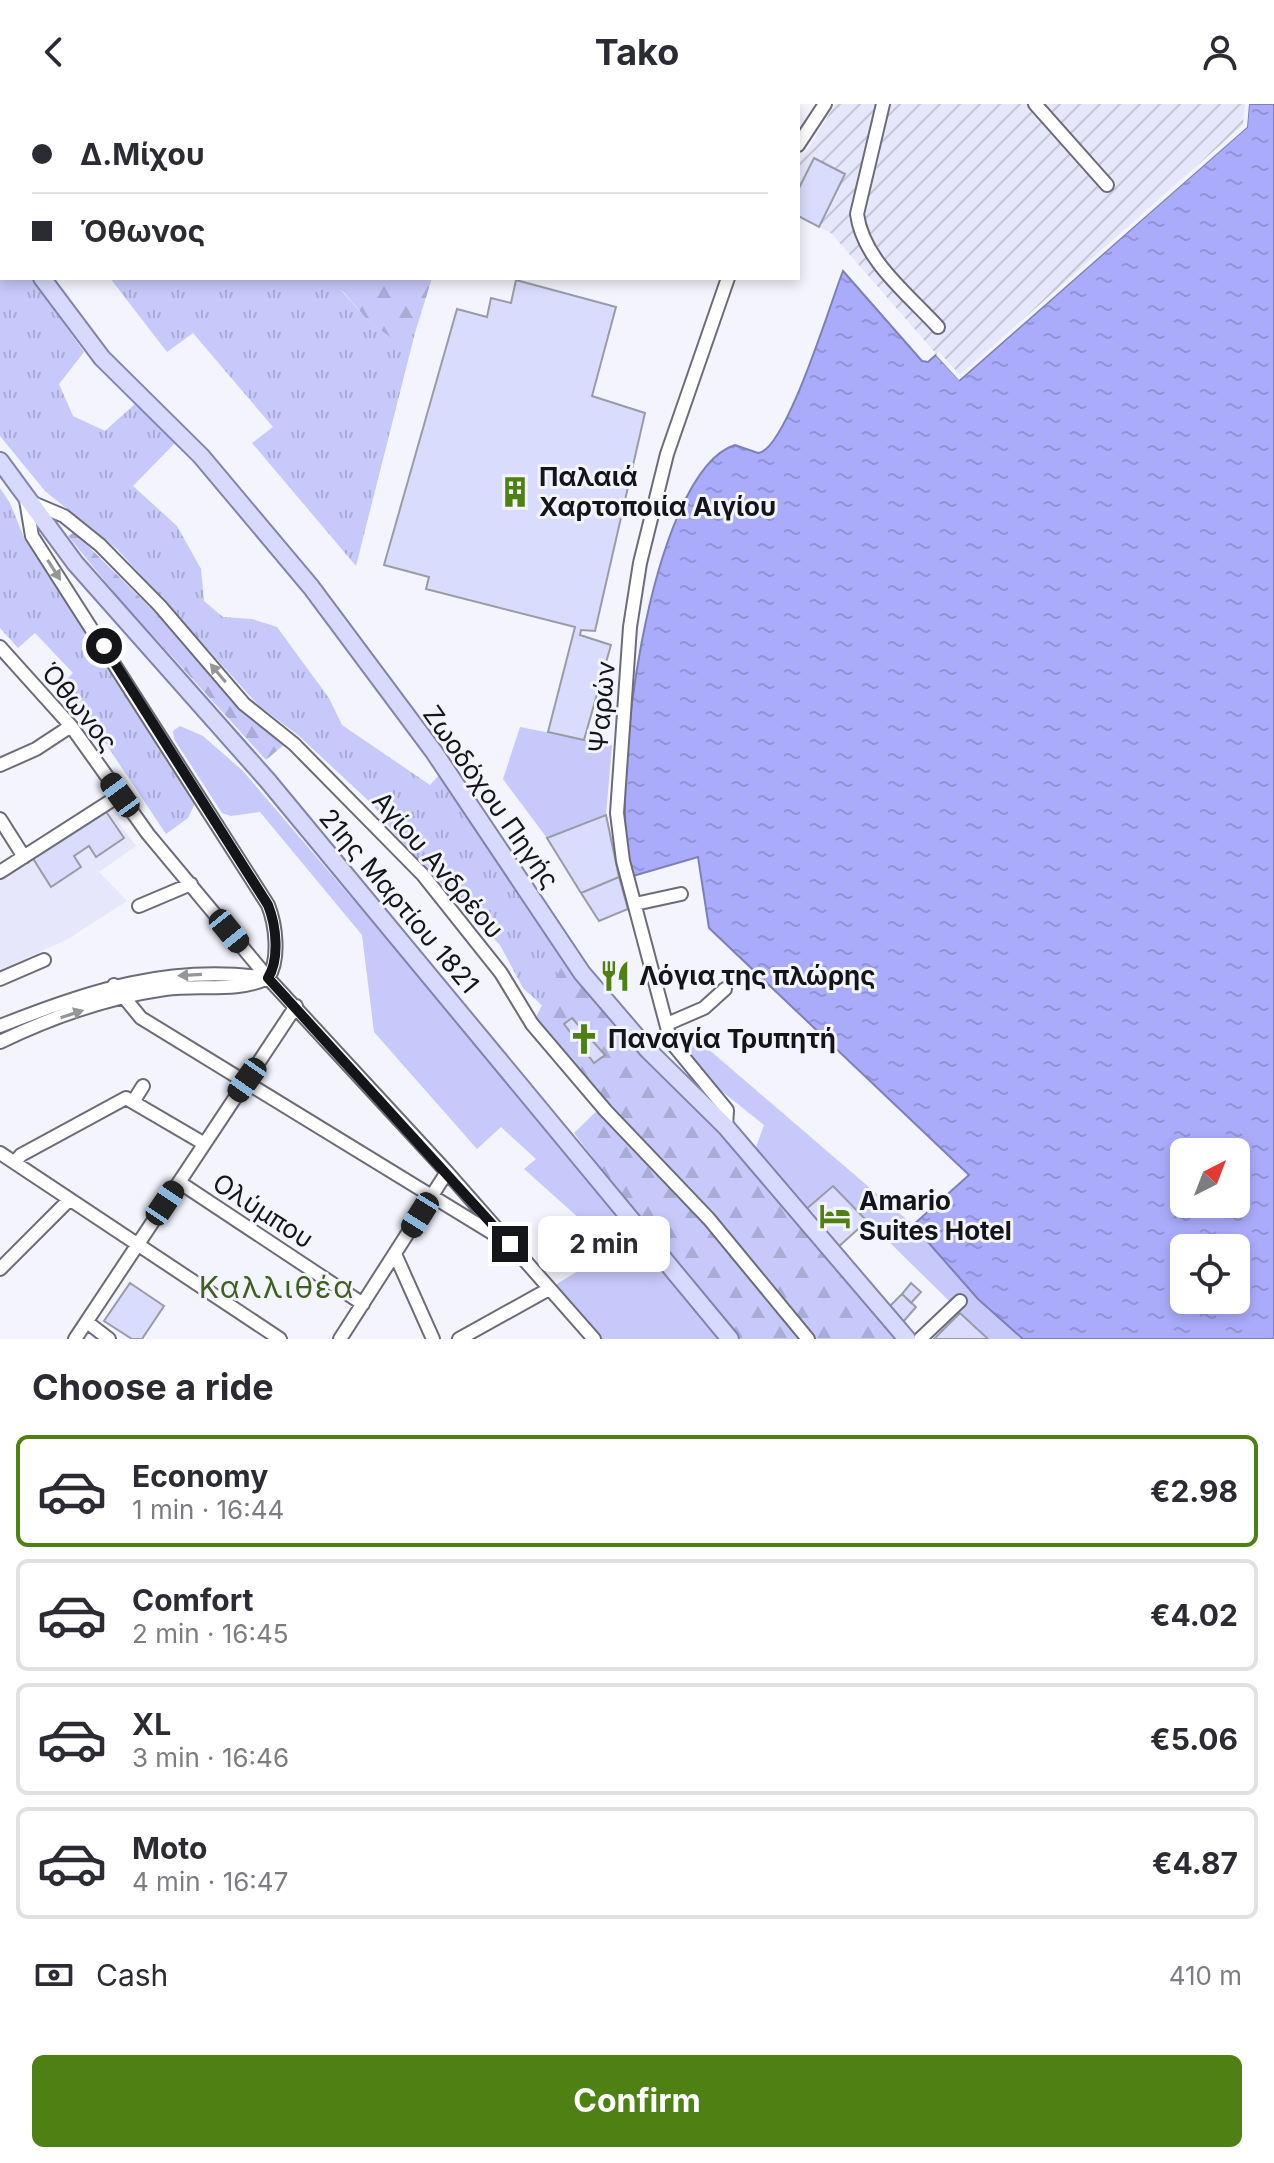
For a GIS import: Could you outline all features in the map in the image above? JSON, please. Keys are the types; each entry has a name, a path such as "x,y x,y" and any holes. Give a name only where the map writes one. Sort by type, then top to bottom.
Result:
{"main road":[{"name":"Ζωοδόχου Πηγής","path":"44,280 102,358 201,456 287,555 434,752 582,973 648,1050 726,1127 907,1339"},
{"name":"21ης Μαρτίου 1821","path":"0,461 75,563 268,781 730,1339"}],"street":[{"path":"800,142 825,104"},
{"path":"883,104 857,214 859,229 870,252 938,327"},
{"path":"1035,104 1107,185"},
{"name":"Ψαρών","path":"726,1127 727,1110 680,1058 671,1042 623,861 617,813 635,596 667,454 727,280"},
{"path":"0,1042 68,1015 123,998 168,989 247,987 268,978 273,962 275,922 268,905 32,536 26,500"},
{"name":"Αγίου Ανδρέου","path":"26,500 64,516 100,545 160,606 244,704 327,775 450,904 501,973 532,1024 606,1111 709,1219 808,1339"},
{"name":"Όθωνος","path":"0,647 71,726 120,795 268,978 447,1172 593,1339"},
{"path":"0,765 36,749 71,726"},
{"path":"0,872 120,795"},
{"path":"0,819 24,857"},
{"path":"139,906 191,884"},
{"path":"635,904 681,894"},
{"path":"0,979 44,960"},
{"path":"0,1026 114,985 193,974 268,978"},
{"path":"114,985 141,1018 247,1080 510,1244"},
{"path":"667,1024 704,1008 725,989"},
{"path":"75,1339 296,1006"},
{"path":"133,1102 143,1086"},
{"path":"15,1162 21,1155 126,1098 203,1143"},
{"path":"0,1153 280,1339"},
{"path":"340,1339 447,1172"},
{"name":"Ολύμπου","path":"179,1182 363,1304"},
{"path":"0,1269 69,1200"},
{"path":"395,1254 433,1339"},
{"path":"459,1339 549,1289"},
{"path":"920,1339 960,1301"},
{"path":"87,1322 109,1339"}],"shaded area":[{"path":"835,104 1249,104 1247,127 959,380 831,233 800,217 800,163"},
{"path":"108,808 136,846 99,872 127,901 68,939 0,970 0,878"}],"green space":[{"path":"0,280 32,280 84,352 59,384 73,416 105,431 136,403 176,442 133,486 177,526 201,569 204,601 223,617 252,619 277,627 329,698 342,725 430,785 440,774 571,968 547,1010 523,988 500,945 398,838 373,805 298,735 258,705 118,550 45,491 0,436"},
{"path":"112,280 341,280 341,290 368,321 393,338 415,333 356,566 252,443 273,427 193,333 167,352"},
{"path":"341,280 431,280 415,333 393,339 368,321 341,289"},
{"path":"0,488 10,503 25,540 67,599 195,803 188,818 166,834 94,726 58,688 73,673 35,633 18,648 0,628"},
{"path":"73,533 286,743 266,760 118,597 68,536"},
{"path":"180,726 203,736 242,770 473,1040 718,1339 594,1339 549,1289 589,1264 571,1244 589,1227 524,1169 536,1159 501,1127 477,1149 374,1032 362,935 260,812 231,816 222,813 174,739 173,731"},
{"path":"520,727 612,745 606,815 547,838 503,779"},
{"path":"565,960 620,1028 768,1182 907,1339 729,1339 574,1133 605,1103 535,1019"},
{"path":"693,1036 913,1225 978,1299 1023,1339 988,1339 833,1187 804,1211 755,1150 764,1125 719,1089 682,1046"}],"water":[{"path":"1249,104 1274,104 1274,1339 1023,1339 978,1299 913,1225 969,1175 709,928 698,857 633,876 626,837 625,781 642,642 658,573 679,513 705,468 735,445 758,453 769,446 794,402 843,271 922,361 928,362 936,355 960,380 1247,127"}],"pier":[{"path":"1245,104 1249,104 1247,127 959,380 936,355 939,352 960,375 1243,125"}],"building":[{"path":"814,158 845,174 819,227 800,217 800,186"},
{"name":"Παλαιά Χαρτοποιία Αιγίου","path":"516,280 616,307 592,396 645,413 595,631 581,630 580,635 611,645 584,740 548,732 575,627 426,589 429,577 384,565 457,309 487,317 491,298 511,303"},
{"path":"105,810 124,838 96,857 89,846 74,856 81,867 51,887 32,857"},
{"path":"606,815 619,877 581,893 547,838"},
{"path":"619,877 628,909 599,921 581,893"},
{"name":"Παναγία Τρυπητή","path":"572,1018 605,1055 594,1063 564,1024"},
{"name":"Amario Suites Hotel","path":"833,1186 867,1221 837,1248 804,1211"},
{"path":"130,1283 164,1306 142,1339 132,1339 104,1321"},
{"path":"911,1283 921,1292 911,1303 902,1294"},
{"path":"902,1294 916,1307 903,1322 888,1308"},
{"path":"960,1313 988,1339 934,1339"}],"place":[{"name":"Παλαιά Χαρτοποιία Αιγίου","path":"515,492"},
{"name":"Λόγια της πλώρης","path":"615,976"},
{"name":"Παναγία Τρυπητή","path":"584,1039"},
{"name":"Amario Suites Hotel","path":"835,1216"}],"district":[{"name":"Καλλιθέα","path":"277,1288"}],"route":[{"path":"104,646 268,905 275,922 273,962 268,978 510,1244"}]}
